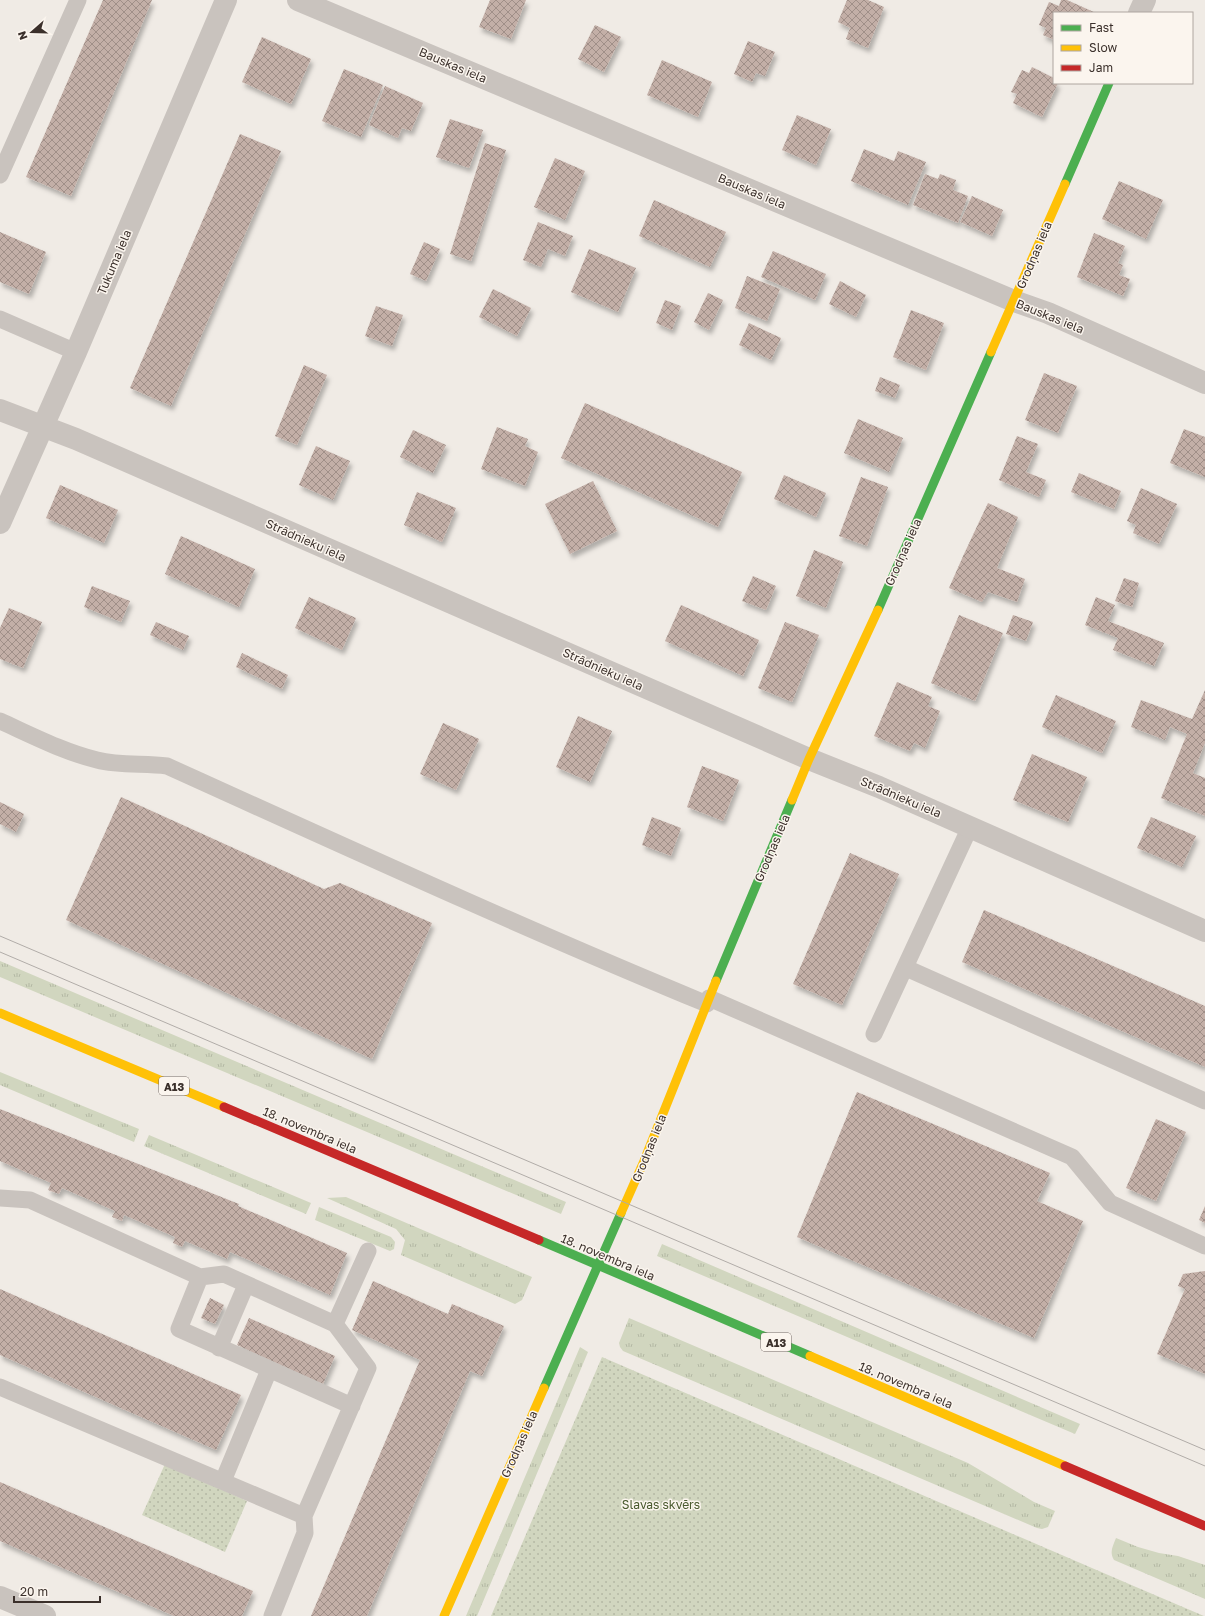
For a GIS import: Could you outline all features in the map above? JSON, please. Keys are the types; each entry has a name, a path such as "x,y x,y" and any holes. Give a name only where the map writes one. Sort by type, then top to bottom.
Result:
{"street":[{"name":"Tukuma iela","path":"0,523 76,352 226,0"},
{"name":"Bauskas iela","path":"298,0 1014,301 1048,313 1205,383"},
{"path":"1139,12 1145,0"},
{"name":"Grodņas iela","path":"444,1616 644,1161 708,1001 809,759 855,662 1109,84"},
{"name":"Strādnieku iela","path":"0,410 43,425 809,759 879,787 1205,931"},
{"name":"18. novembra iela","path":"0,1013 598,1266 1205,1526"},
{"path":"0,1596 45,1616"}],"lane":[{"path":"0,176 78,0"},
{"path":"0,318 76,352"},
{"path":"0,721 75,753 97,760 116,764 167,766 488,911 622,969 708,1001 1072,1157 1110,1203 1205,1246"},
{"path":"874,1034 906,968 970,827"},
{"path":"906,968 1205,1101"},
{"path":"0,1198 30,1200 200,1277 224,1274 335,1324 368,1368 304,1516 305,1533 272,1616"},
{"path":"335,1324 368,1251"},
{"path":"200,1277 179,1329 352,1406"},
{"path":"219,1348 246,1285"},
{"path":"223,1482 269,1370"},
{"path":"0,1387 304,1516"}],"green space":[{"path":"0,961 566,1202 561,1214 0,977"},
{"path":"0,1072 139,1129 134,1142 0,1085"},
{"path":"149,1135 311,1203 306,1214 144,1146"},
{"path":"346,1197 532,1277 522,1300 515,1304 401,1255 405,1240 396,1229 327,1198"},
{"path":"319,1207 391,1237 395,1242 394,1249 390,1251 315,1220"},
{"path":"662,1244 1080,1424 1075,1434 657,1256"},
{"path":"629,1318 968,1463 1034,1502 1055,1511 1048,1527 1042,1529 1037,1528 623,1351 619,1343"},
{"path":"580,1347 588,1352 477,1616 466,1616"},
{"name":"Slavas skvērs","path":"602,1357 1136,1587 1204,1616 491,1616"},
{"path":"165,1464 247,1501 225,1552 142,1515"},
{"path":"1116,1538 1138,1547 1159,1553 1178,1556 1205,1565 1205,1599 1114,1560 1112,1552"}],"building":[{"path":"103,0 152,0 71,196 26,177"},
{"path":"490,0 526,0 511,39 479,27"},
{"path":"847,0 868,0 884,7 868,48 846,39 850,28 838,22"},
{"path":"1061,0 1067,0 1094,12 1053,12 1053,40 1043,35 1046,28 1039,25 1049,2 1059,6"},
{"path":"595,25 621,37 604,72 578,59"},
{"path":"262,37 311,59 291,104 242,82"},
{"path":"748,41 775,52 765,76 756,73 752,82 734,74"},
{"path":"662,60 712,82 698,117 647,95"},
{"path":"1032,67 1053,78 1053,84 1058,84 1042,117 1013,103 1017,94 1011,92 1022,70 1029,73"},
{"path":"344,69 383,85 361,137 322,121"},
{"path":"385,86 423,103 411,131 402,128 398,138 369,125"},
{"path":"797,115 831,129 816,165 782,150"},
{"path":"450,119 483,130 469,168 436,157"},
{"path":"240,134 281,151 171,406 130,388"},
{"path":"485,143 506,150 471,261 450,254"},
{"path":"864,149 894,161 898,151 926,162 908,205 851,181"},
{"path":"555,158 585,171 565,220 534,207"},
{"path":"925,174 938,179 940,174 956,180 953,190 968,196 958,223 913,205"},
{"path":"1119,181 1163,200 1146,239 1102,219"},
{"path":"972,196 1003,210 992,236 960,222"},
{"path":"654,200 726,232 710,267 639,236"},
{"path":"538,222 573,236 565,256 548,249 541,267 523,260"},
{"path":"0,232 46,252 29,294 0,282"},
{"path":"1094,233 1125,246 1118,263 1123,265 1119,275 1130,279 1123,296 1077,277"},
{"path":"424,242 440,249 426,281 410,274"},
{"path":"589,249 636,268 618,312 571,292"},
{"path":"773,251 826,274 815,300 761,277"},
{"path":"747,276 780,289 767,321 735,308"},
{"path":"840,281 866,295 856,317 829,304"},
{"path":"493,289 531,308 517,336 479,317"},
{"path":"708,293 723,300 709,330 694,322"},
{"path":"665,300 681,306 672,330 656,323"},
{"path":"376,306 403,315 392,346 365,336"},
{"path":"911,310 944,323 926,370 893,357"},
{"path":"749,323 781,338 771,360 739,345"},
{"path":"304,365 327,375 297,445 275,436"},
{"path":"1044,373 1077,386 1058,433 1025,420"},
{"path":"880,377 900,385 895,398 875,391"},
{"path":"585,403 742,472 718,527 561,458"},
{"path":"858,419 903,438 889,472 844,453"},
{"path":"497,427 528,439 525,446 538,452 525,486 481,469"},
{"path":"1184,429 1205,437 1205,477 1170,463"},
{"path":"413,430 446,445 433,473 400,457"},
{"path":"1017,436 1038,444 1026,472 1046,480 1039,497 999,480"},
{"path":"316,446 350,461 333,500 299,485"},
{"path":"1079,473 1121,491 1114,509 1071,492"},
{"path":"784,475 826,493 816,517 774,499"},
{"path":"861,477 888,487 867,546 839,536"},
{"path":"593,481 617,531 570,554 545,504"},
{"path":"60,485 118,510 104,543 46,518"},
{"path":"1141,488 1177,504 1159,544 1133,533 1136,525 1127,521"},
{"path":"417,492 456,508 442,542 404,525"},
{"path":"988,503 1018,517 997,568 1025,579 1017,602 988,592 982,602 949,588"},
{"path":"181,536 255,569 239,607 165,574"},
{"path":"814,550 843,562 826,608 796,596"},
{"path":"753,576 776,586 766,610 742,601"},
{"path":"1124,578 1139,583 1132,607 1115,601"},
{"path":"92,586 130,601 121,622 84,607"},
{"path":"309,597 356,618 342,650 295,628"},
{"path":"1096,597 1115,605 1108,621 1164,643 1154,666 1113,650 1118,638 1085,625"},
{"path":"681,605 759,640 743,676 665,641"},
{"path":"9,608 42,622 23,668 0,659 0,628"},
{"path":"959,615 1003,633 975,701 931,683"},
{"path":"1013,615 1033,622 1026,641 1006,634"},
{"path":"156,622 189,636 183,650 150,635"},
{"path":"785,622 819,635 792,702 758,688"},
{"path":"242,653 288,675 282,689 236,667"},
{"path":"897,682 932,697 928,706 940,711 925,748 914,743 910,751 874,736"},
{"path":"1205,690 1205,743 1193,773 1205,778 1205,816 1161,798 1187,734 1170,727 1165,740 1131,727 1141,700 1192,719"},
{"path":"1056,695 1116,721 1102,753 1042,727"},
{"path":"578,716 612,731 590,782 556,767"},
{"path":"443,723 479,739 456,790 420,774"},
{"path":"1032,754 1087,777 1068,822 1013,800"},
{"path":"702,766 739,780 723,821 687,807"},
{"path":"121,797 324,889 340,883 432,923 372,1059 66,920"},
{"path":"0,802 24,814 16,832 0,824"},
{"path":"652,817 681,828 671,856 642,845"},
{"path":"1151,817 1196,836 1182,867 1137,848"},
{"path":"850,853 899,874 842,1005 793,984"},
{"path":"984,910 1205,1006 1205,1067 962,962"},
{"path":"857,1092 1050,1173 1037,1201 1083,1221 1034,1338 797,1237"},
{"path":"0,1109 239,1204 238,1206 347,1253 330,1295 230,1252 227,1259 185,1241 182,1247 173,1243 175,1237 124,1215 122,1221 112,1217 115,1211 62,1188 59,1194 48,1190 51,1183 0,1161"},
{"path":"1156,1119 1186,1132 1156,1201 1126,1188"},
{"path":"1205,1206 1205,1223 1199,1220"},
{"path":"1205,1271 1205,1374 1157,1354 1185,1289 1178,1286 1183,1274"},
{"path":"373,1281 448,1314 452,1304 504,1326 482,1376 470,1371 367,1616 311,1616 420,1360 352,1330"},
{"path":"0,1289 241,1395 216,1450 0,1355"},
{"path":"210,1298 224,1305 215,1324 201,1318"},
{"path":"249,1318 335,1356 323,1384 237,1345"},
{"path":"0,1482 253,1591 242,1616 174,1616 0,1541"}],"tram line":[{"path":"0,936 1205,1450"},
{"path":"0,952 1205,1466"}],"traffic: fast":[{"path":"1065,184 1109,84"},
{"path":"878,610 991,352"},
{"path":"716,981 792,800"},
{"path":"544,1388 621,1213"},
{"path":"539,1240 810,1356"}],"traffic: slow":[{"path":"991,352 1065,184"},
{"path":"792,800 809,759 878,610"},
{"path":"621,1213 644,1161 716,981"},
{"path":"0,1013 224,1107"},
{"path":"810,1356 1065,1466"},
{"path":"444,1616 544,1388"}],"traffic: jam":[{"path":"224,1107 539,1240"},
{"path":"1065,1466 1205,1526"}]}
